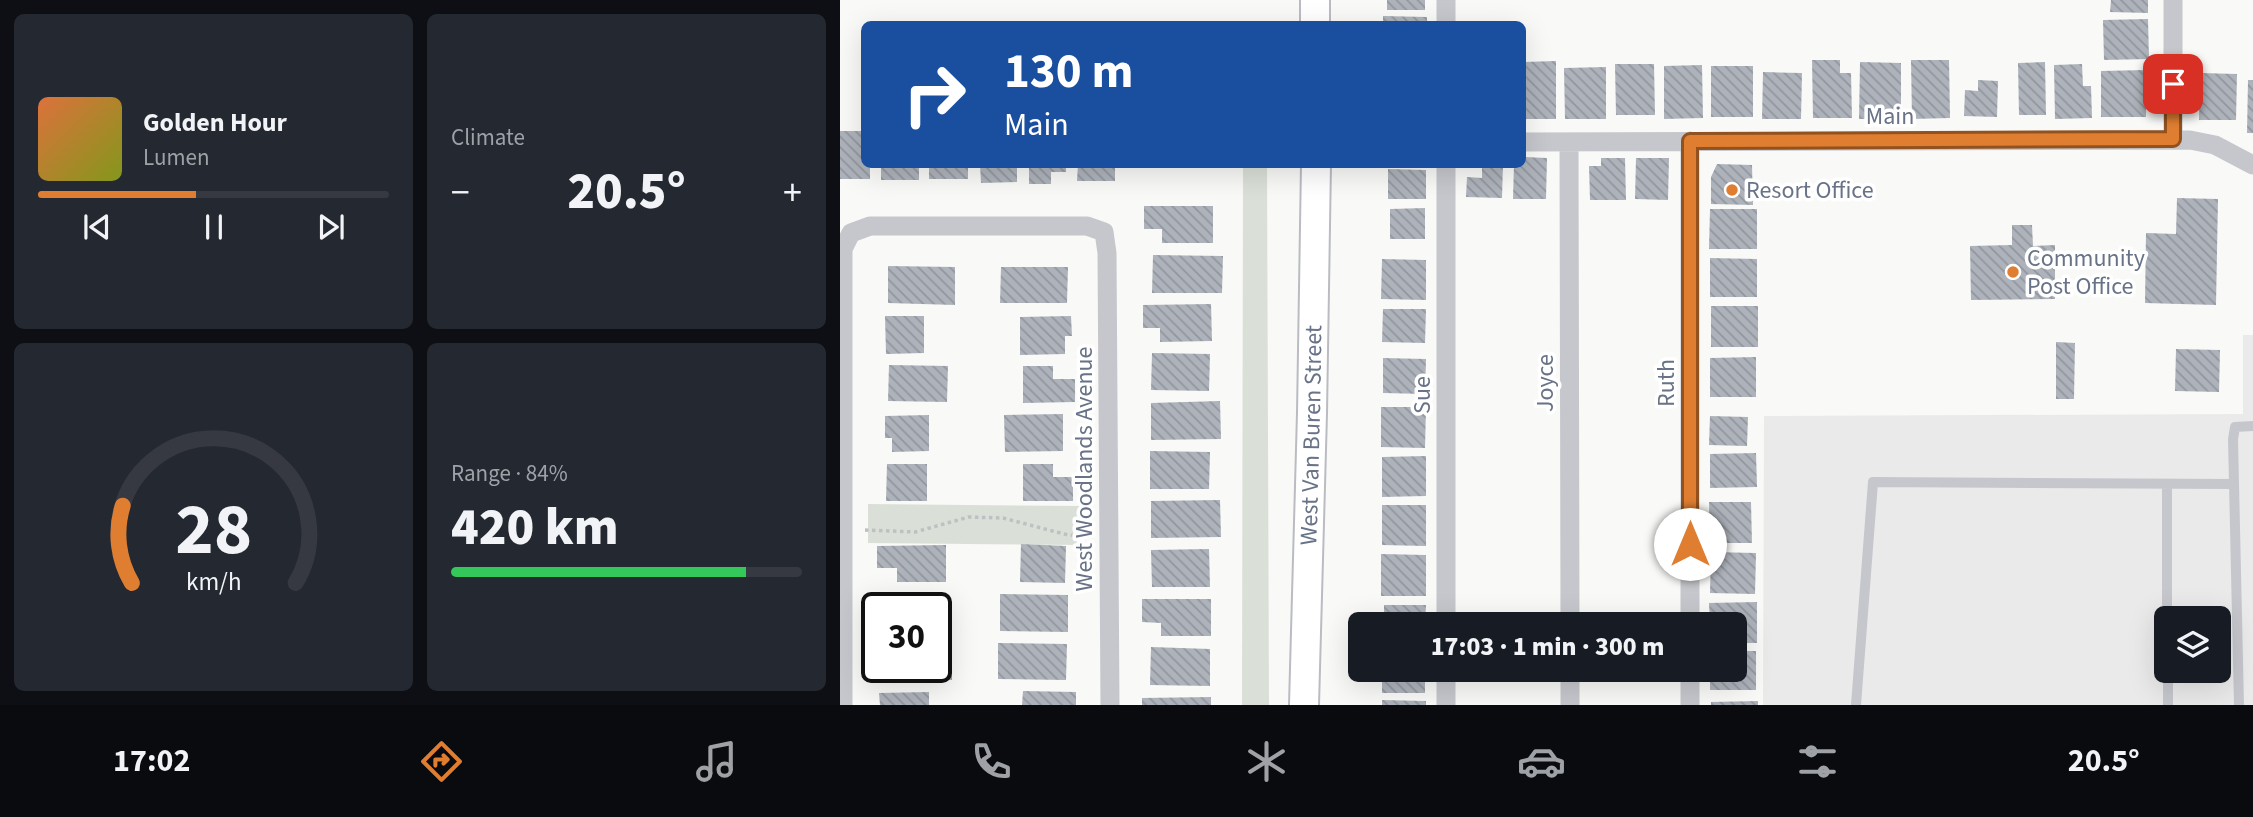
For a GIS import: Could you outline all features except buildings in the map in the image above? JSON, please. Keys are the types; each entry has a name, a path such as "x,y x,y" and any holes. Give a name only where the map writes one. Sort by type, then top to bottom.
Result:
{"main road":[{"path":"1315,0 1315,21"},
{"name":"West Van Buren Street","path":"1304,705 1316,168"}],"street":[{"path":"1446,0 1446,21"},
{"path":"2173,0 2173,139"},
{"name":"Main","path":"1526,142 2190,139 2215,145 2253,165"},
{"name":"Ruth","path":"1690,141 1690,612"},
{"name":"Joyce","path":"1569,142 1570,612"},
{"name":"Sue","path":"1446,168 1446,612"},
{"name":"West Woodlands Avenue","path":"842,510 843,249 851,233 870,226 1087,226 1104,232 1107,253 1110,705"},
{"path":"842,510 843,705"},
{"path":"1446,682 1446,705"},
{"path":"1570,682 1570,705"},
{"path":"1690,682 1690,705"}],"lane":[{"path":"2239,705 2235,427 2253,426"},
{"path":"1856,705 1873,482 2234,484"},
{"path":"2167,484 2168,606"},
{"path":"2168,683 2168,705"}],"path":[{"path":"865,530 915,532 969,517 1003,518 1068,535 1109,537"}],"shaded area":[{"path":"1243,168 1267,168 1269,705 1242,705"},
{"path":"2243,335 2253,335 2253,705 1763,705 1764,416 2243,414"},
{"path":"868,504 1081,506 1081,545 868,543"}],"place":[{"name":"Resort Office","path":"1732,190"},
{"name":"Community Post Office","path":"2013,272"}],"route":[{"path":"1690,544 1690,141 2173,139 2173,84"}]}
